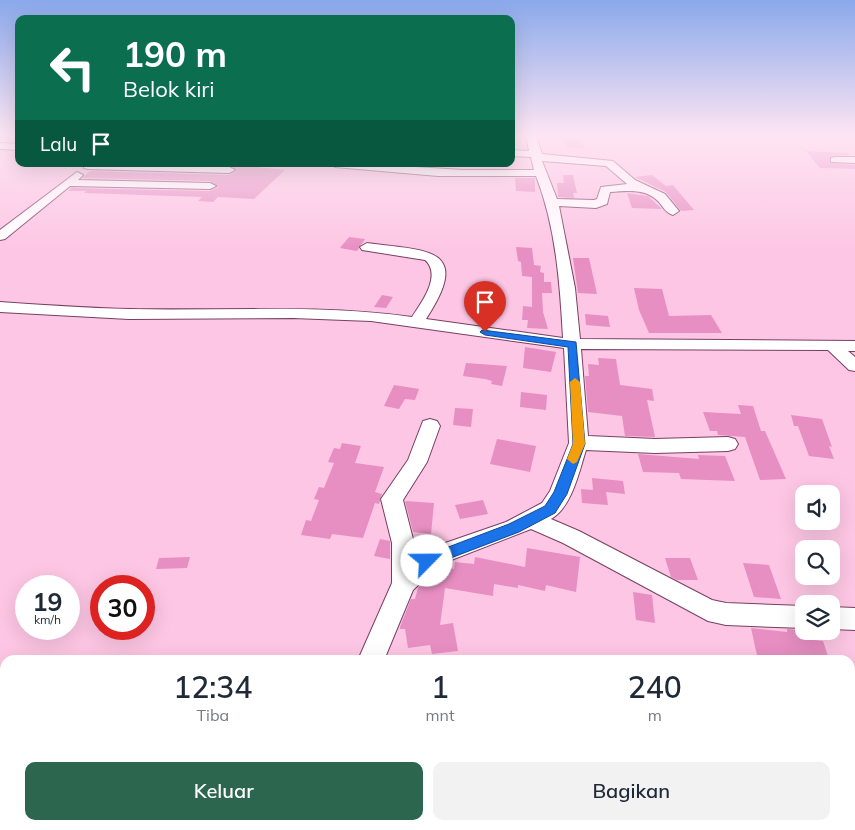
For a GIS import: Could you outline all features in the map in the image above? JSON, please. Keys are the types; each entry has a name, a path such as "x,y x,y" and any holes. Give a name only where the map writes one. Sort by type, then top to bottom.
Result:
{"street":[{"path":"0,236 79,174"},
{"path":"196,200 224,174"},
{"path":"444,174 478,174"},
{"path":"404,583 433,558 532,520 550,509 560,494 579,444 568,288 552,202 542,174"},
{"path":"623,174 641,187 661,197 673,211"},
{"path":"68,183 210,186"},
{"path":"552,202 596,204 603,201 605,189 641,187"},
{"path":"367,247 428,256 434,261 439,273 438,282 416,322"},
{"path":"0,307 129,314 294,313 371,316 573,344 855,346"},
{"path":"833,346 855,366"},
{"path":"373,655 404,583 403,543 392,499 417,462 430,426"},
{"path":"579,444 655,446 728,444"},
{"path":"532,520 571,537 708,610 726,614 795,617"},
{"path":"840,618 855,619"}],"building":[{"path":"87,174 281,174 254,199 218,197 213,202 198,201 202,197 68,191 71,188 210,191 218,187 210,181 82,178"},
{"path":"563,175 573,175 577,193 573,193 574,198 558,197 557,183 564,183"},
{"path":"652,175 666,186 673,185 694,210 681,211 666,192 635,177"},
{"path":"515,178 535,178 535,192 516,191"},
{"path":"627,193 648,196 662,209 632,208"},
{"path":"349,237 365,239 357,251 340,248"},
{"path":"516,247 532,248 534,265 541,266 540,272 544,273 544,282 551,282 552,293 542,293 543,312 548,329 527,328 528,320 522,320 523,306 532,307 532,277 522,276 521,262 518,261"},
{"path":"573,258 589,258 597,294 578,293"},
{"path":"634,288 662,289 669,316 711,315 722,333 649,333 639,310"},
{"path":"382,295 393,297 386,308 374,307"},
{"path":"585,314 608,316 610,327 586,325"},
{"path":"525,347 556,352 551,372 523,368"},
{"path":"598,358 616,359 620,385 652,389 654,401 647,400 655,437 625,436 622,416 588,412 585,376 589,376 588,364 599,365"},
{"path":"466,363 507,366 502,386 491,384 492,381 485,379 463,376"},
{"path":"394,385 419,389 415,400 405,399 399,409 384,406"},
{"path":"521,392 547,395 546,410 520,407"},
{"path":"738,405 753,406 761,431 765,431 786,479 760,480 745,437 718,435 717,431 710,431 703,412 741,414"},
{"path":"455,408 473,409 471,427 453,425"},
{"path":"791,415 822,419 832,447 829,446 834,459 809,456 798,426 794,426"},
{"path":"497,439 536,446 530,472 490,464"},
{"path":"342,443 361,446 355,463 384,467 375,492 382,494 379,504 375,503 363,538 332,534 330,539 301,535 306,520 311,521 319,500 314,499 319,487 324,488 334,463 328,462 334,448 340,449"},
{"path":"638,454 699,459 698,455 725,456 735,481 681,479 679,473 643,472"},
{"path":"592,478 623,481 625,494 606,492 608,505 582,503 581,489 593,490"},
{"path":"483,500 488,514 460,519 455,505"},
{"path":"405,501 434,503 431,534 413,532"},
{"path":"380,539 390,541 390,559 374,556"},
{"path":"527,548 580,557 576,592 546,585 545,591 518,585 518,588 494,584 493,596 445,588 440,625 453,623 458,651 432,654 430,645 408,648 405,629 400,629 400,627 411,599 415,599 418,588 436,572 448,574 449,568 454,569 455,562 474,564 475,557 525,567"},
{"path":"190,557 187,568 156,569 159,558"},
{"path":"665,558 690,558 698,580 677,580 671,577"},
{"path":"743,563 769,565 781,599 754,597"},
{"path":"633,592 652,595 655,623 636,620"},
{"path":"751,628 787,632 787,629 795,630 795,640 823,641 828,655 757,655"}],"slow traffic":[{"path":"573,459 579,444 575,382"}],"route":[{"path":"427,561 514,528 544,514 550,509 560,494 579,444 573,344 485,332"}]}
